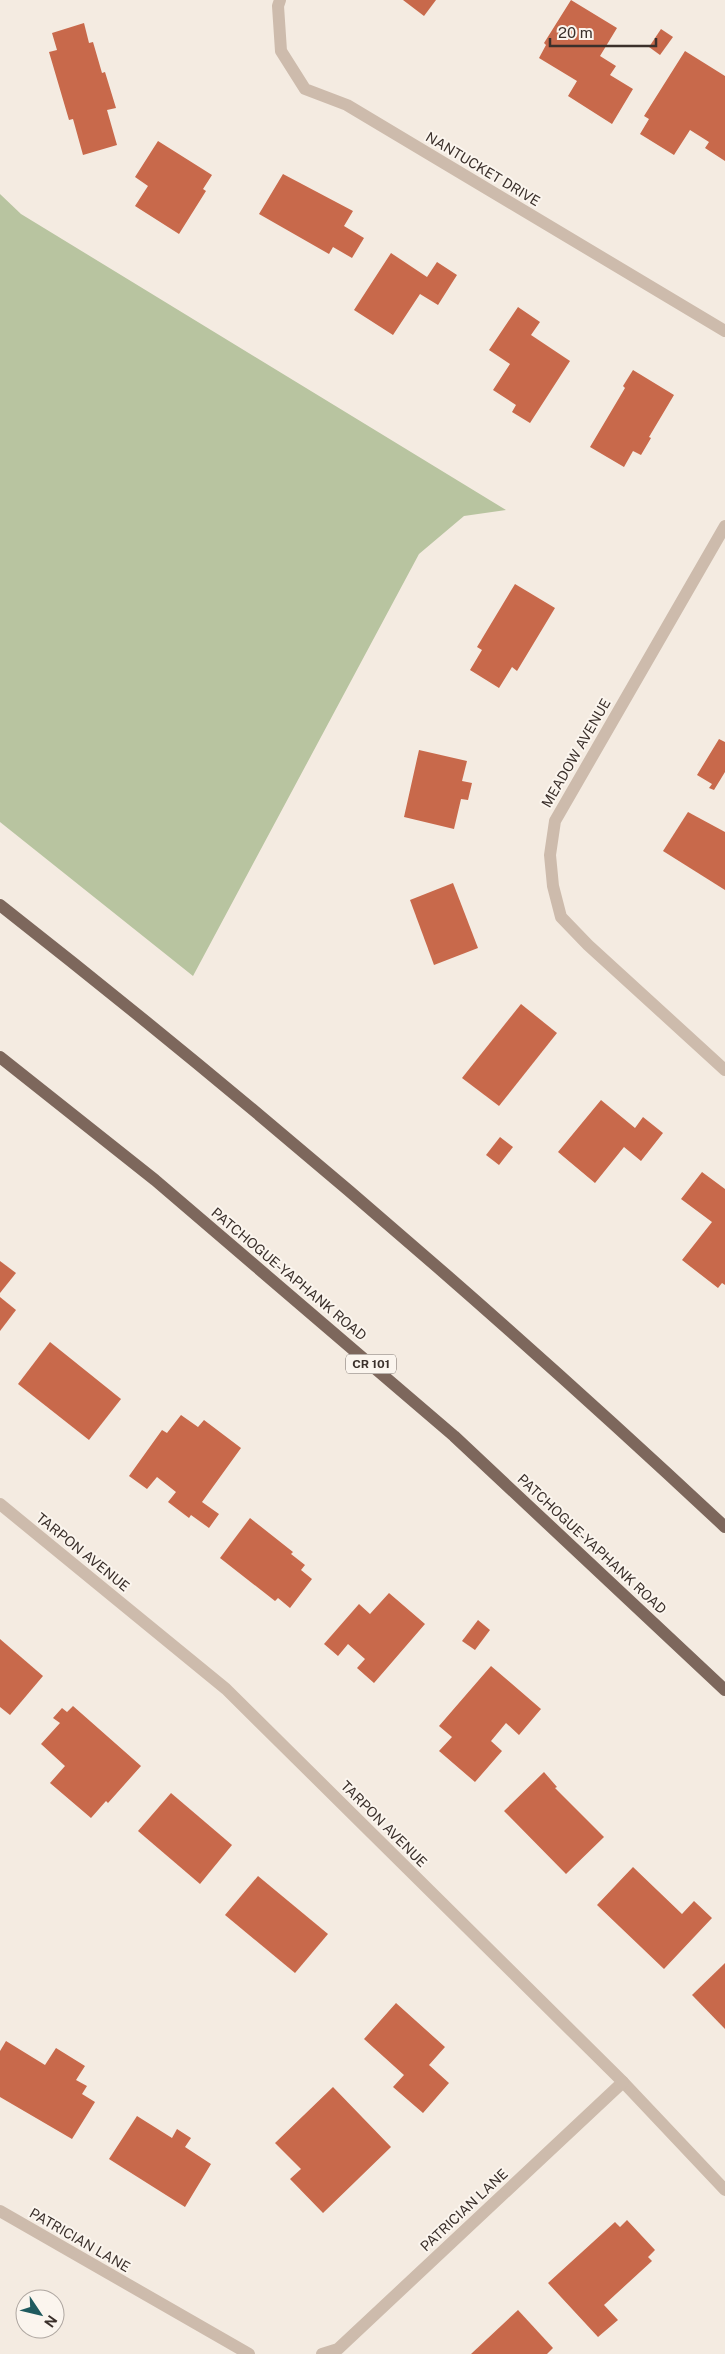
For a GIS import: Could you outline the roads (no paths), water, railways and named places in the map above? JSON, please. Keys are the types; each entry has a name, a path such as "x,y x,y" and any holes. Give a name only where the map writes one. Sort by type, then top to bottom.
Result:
{"main road":[{"path":"0,905 163,1036 461,1286 603,1413 725,1527"},
{"path":"0,914 20,921"},
{"name":"PATCHOGUE-YAPHANK ROAD","path":"0,1057 155,1180 454,1436 725,1690"}],"street":[{"name":"NANTUCKET DRIVE","path":"280,0 278,6 281,50 305,89 347,105 725,331"},
{"name":"MEADOW AVENUE","path":"725,526 555,821 550,855 553,886 561,918 588,946 725,1070"},
{"name":"TARPON AVENUE","path":"0,1504 226,1689 623,2082 725,2190"},
{"name":"PATRICIAN LANE","path":"322,2354 338,2349 623,2082"},
{"name":"PATRICIAN LANE","path":"0,2211 249,2354"}]}
